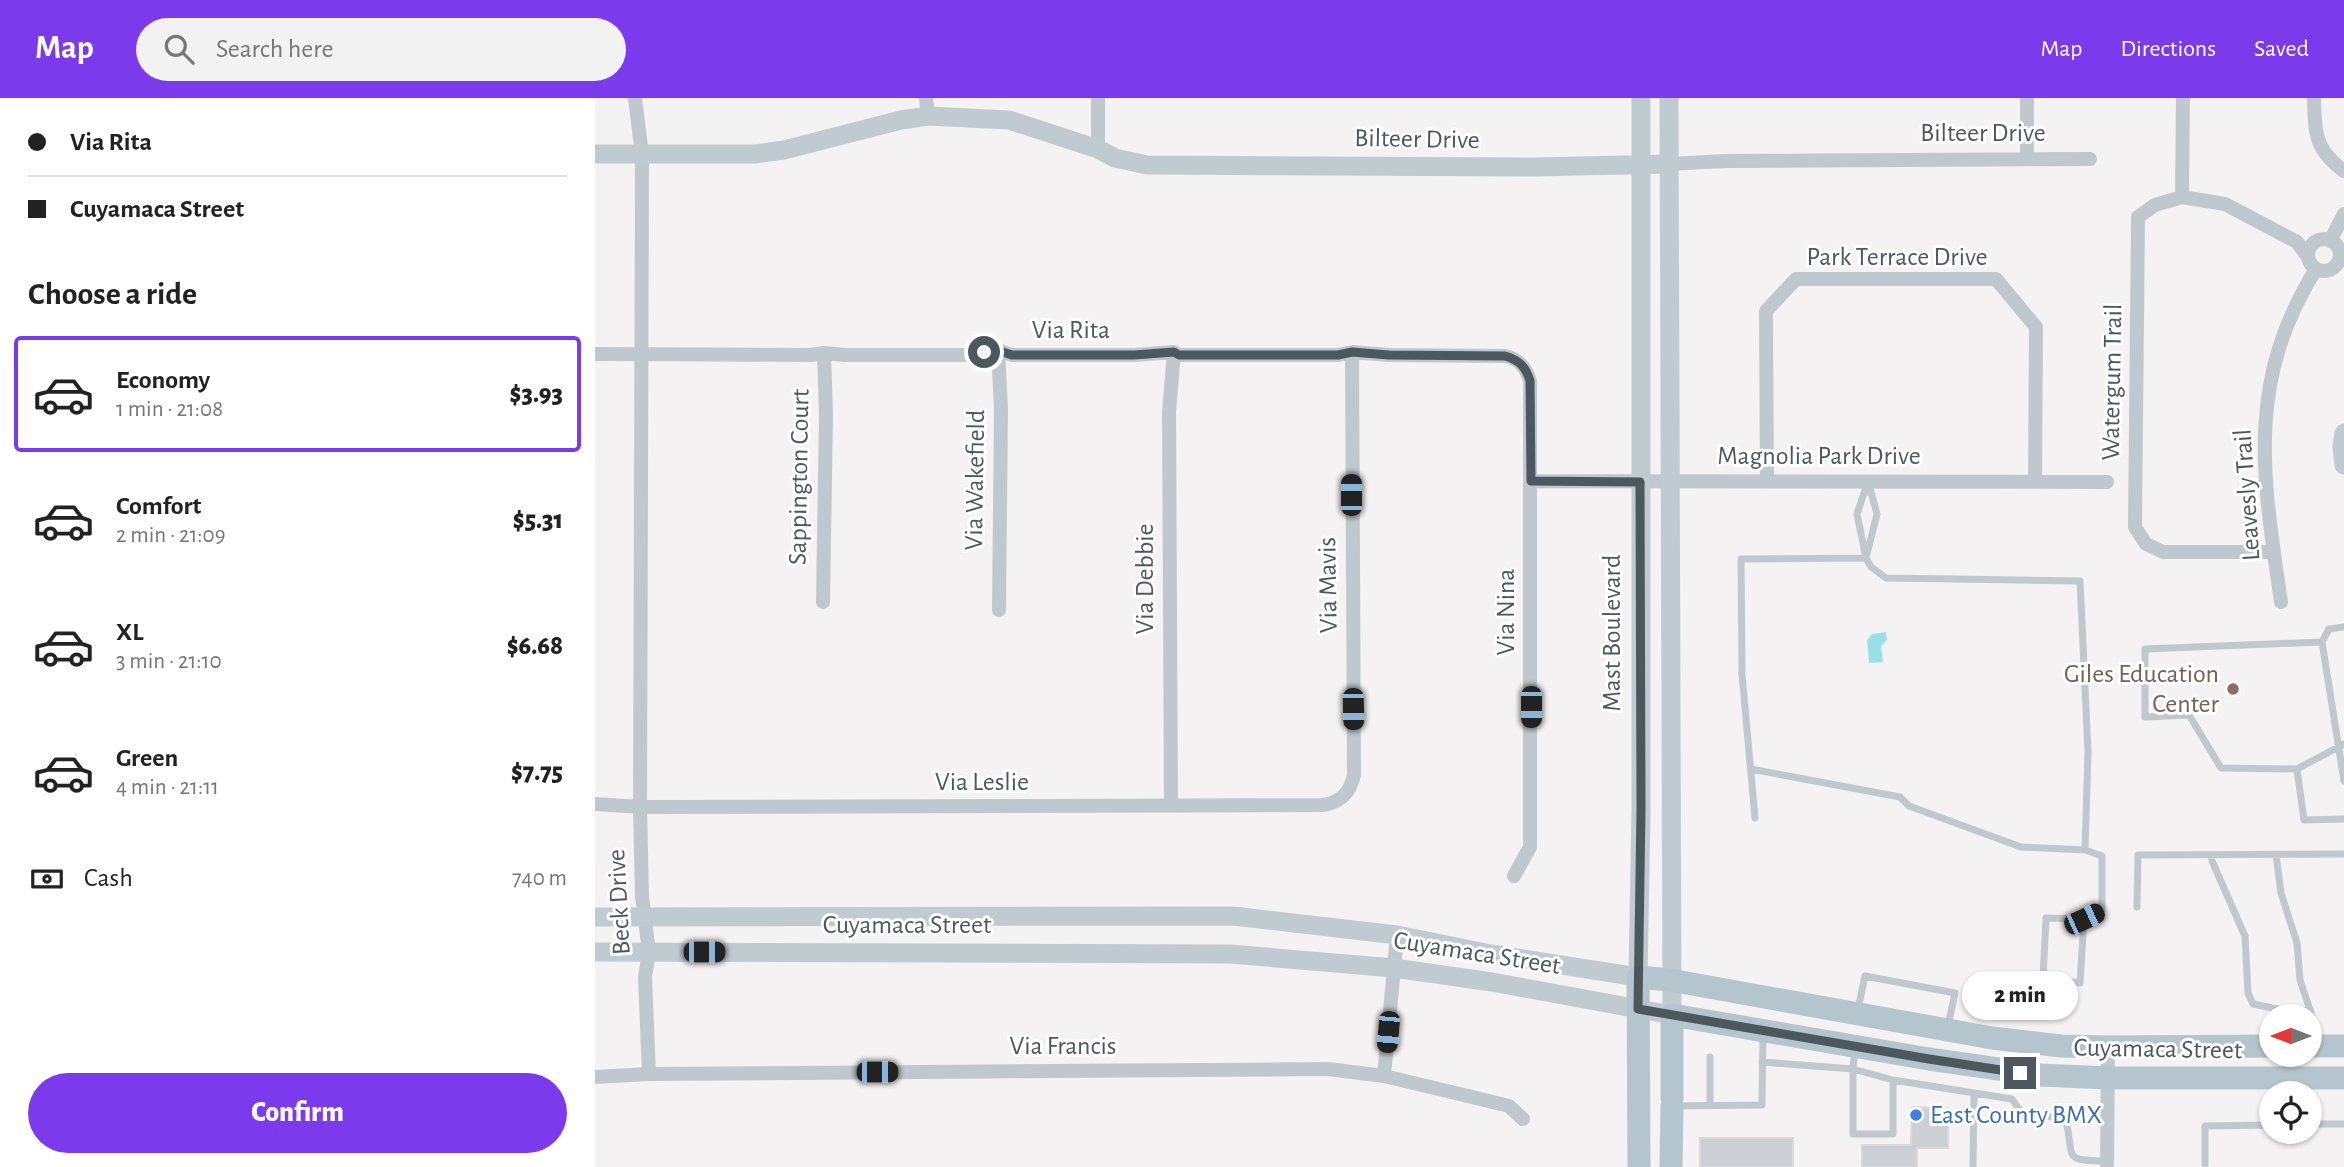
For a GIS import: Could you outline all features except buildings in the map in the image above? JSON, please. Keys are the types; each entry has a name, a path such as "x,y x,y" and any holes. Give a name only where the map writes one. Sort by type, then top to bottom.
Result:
{"main road":[{"name":"Mast Boulevard","path":"1639,1167 1637,978 1641,809 1641,98"},
{"path":"1669,98 1671,1167"},
{"name":"Bilteer Drive","path":"595,154 755,154 784,150 901,120 927,107 1009,120 1098,149 1115,158 1147,165 1535,167 1668,164"},
{"path":"2344,433 2344,465"},
{"name":"Cuyamaca Street","path":"595,917 1233,916 1397,935 1491,954 1637,978 1670,980 1992,1038 2061,1046 2259,1046"},
{"name":"Cuyamaca Street","path":"595,952 1230,954 1394,968 1492,982 1764,1031 1854,1058 2108,1078 2286,1082 2344,1078"},
{"path":"2322,1046 2344,1046"}],"street":[{"name":"Beck Drive","path":"635,98 642,155 640,807 642,896 649,952 645,977 649,1074"},
{"path":"1098,98 1098,149"},
{"path":"2027,98 2027,159"},
{"path":"2183,98 2182,197 2225,204 2297,242 2333,249"},
{"path":"2314,98 2315,133 2330,160 2344,171"},
{"name":"Bilteer Drive","path":"1668,164 1725,161 2090,159"},
{"name":"Watergum Trail","path":"2182,197 2155,205 2138,217 2135,527 2146,544 2163,552 2274,552"},
{"path":"2317,266 2336,266 2333,249 2344,214"},
{"path":"2297,242 2317,266 2344,273"},
{"path":"2317,266 2310,247 2333,249"},
{"name":"Leavesly Trail","path":"2281,602 2267,506 2263,440 2269,382 2282,338 2298,299 2317,266"},
{"name":"Park Terrace Drive","path":"1767,481 1766,312 1796,279 1996,279 2036,327 2035,480"},
{"name":"Via Rita","path":"595,354 810,355 824,352 845,355 970,355 997,350 1012,355 1134,355 1174,352 1179,355 1338,355 1352,352 1505,356"},
{"name":"Via Wakefield","path":"997,350 1001,410 999,610"},
{"name":"Sappington Court","path":"823,602 826,415 824,352"},
{"name":"Via Debbie","path":"1171,806 1169,412 1174,352"},
{"name":"Via Mavis","path":"1352,352 1354,775"},
{"name":"Via Nina","path":"1505,356 1521,363 1530,381 1530,847 1514,876"},
{"name":"Magnolia Park Drive","path":"1531,481 2107,482"},
{"name":"Via Leslie","path":"595,804 640,807 1329,804 1346,794 1354,775"},
{"path":"1384,1076 1397,935"},
{"path":"2107,1164 2108,1047"},
{"name":"Via Francis","path":"595,1077 649,1074 1328,1069 1384,1076 1509,1106 1523,1119"}],"lane":[{"path":"1868,481 1857,513 1865,558 1871,567 1886,578 2080,580 2088,752 2085,850"},
{"path":"1865,558 1877,513 1868,481"},
{"path":"1755,818 1742,674 1741,559 1865,558"},
{"path":"2344,627 2329,629 2322,642 2341,744 2344,781"},
{"path":"2322,642 2145,649 2145,717 2189,715 2221,768 2297,769 2341,744"},
{"path":"1751,769 1900,797 1909,806 2021,847 2085,850 2102,856 2102,911 2084,919 2046,918 2043,978 2080,983 2084,919"},
{"path":"2297,769 2304,820 2344,819"},
{"path":"2137,907 2138,855 2344,854"},
{"path":"2211,855 2245,936 2248,993 2253,1004 2259,1005"},
{"path":"2276,855 2281,893 2297,943 2299,980 2308,1004"},
{"path":"1857,1014 1865,976 1955,993 1947,1030"},
{"path":"1672,1102 1762,1105 1764,1031"},
{"path":"1710,1057 1710,1105"},
{"path":"1762,1062 1854,1058 1893,1080 2013,1099 2024,1116 2061,1117 2066,1121 2070,1147 2075,1158 2107,1164"},
{"path":"1854,1058 1853,1134 1893,1134 1893,1080"},
{"path":"1973,1167 1974,1093"},
{"path":"2322,1124 2344,1124"},
{"path":"2206,1164 2205,1126 2259,1125"}],"water":[{"path":"1886,632 1887,640 1881,646 1883,662 1869,663 1867,640 1872,634"}],"place":[{"name":"Giles Education Center","path":"2233,689"},
{"name":"East County BMX","path":"1916,1115"}],"route":[{"path":"984,352 997,350 1012,355 1134,355 1174,352 1179,355 1338,355 1352,352 1505,356 1521,363 1530,381 1531,481 1640,482 1641,809 1638,1009 2020,1073"}]}
